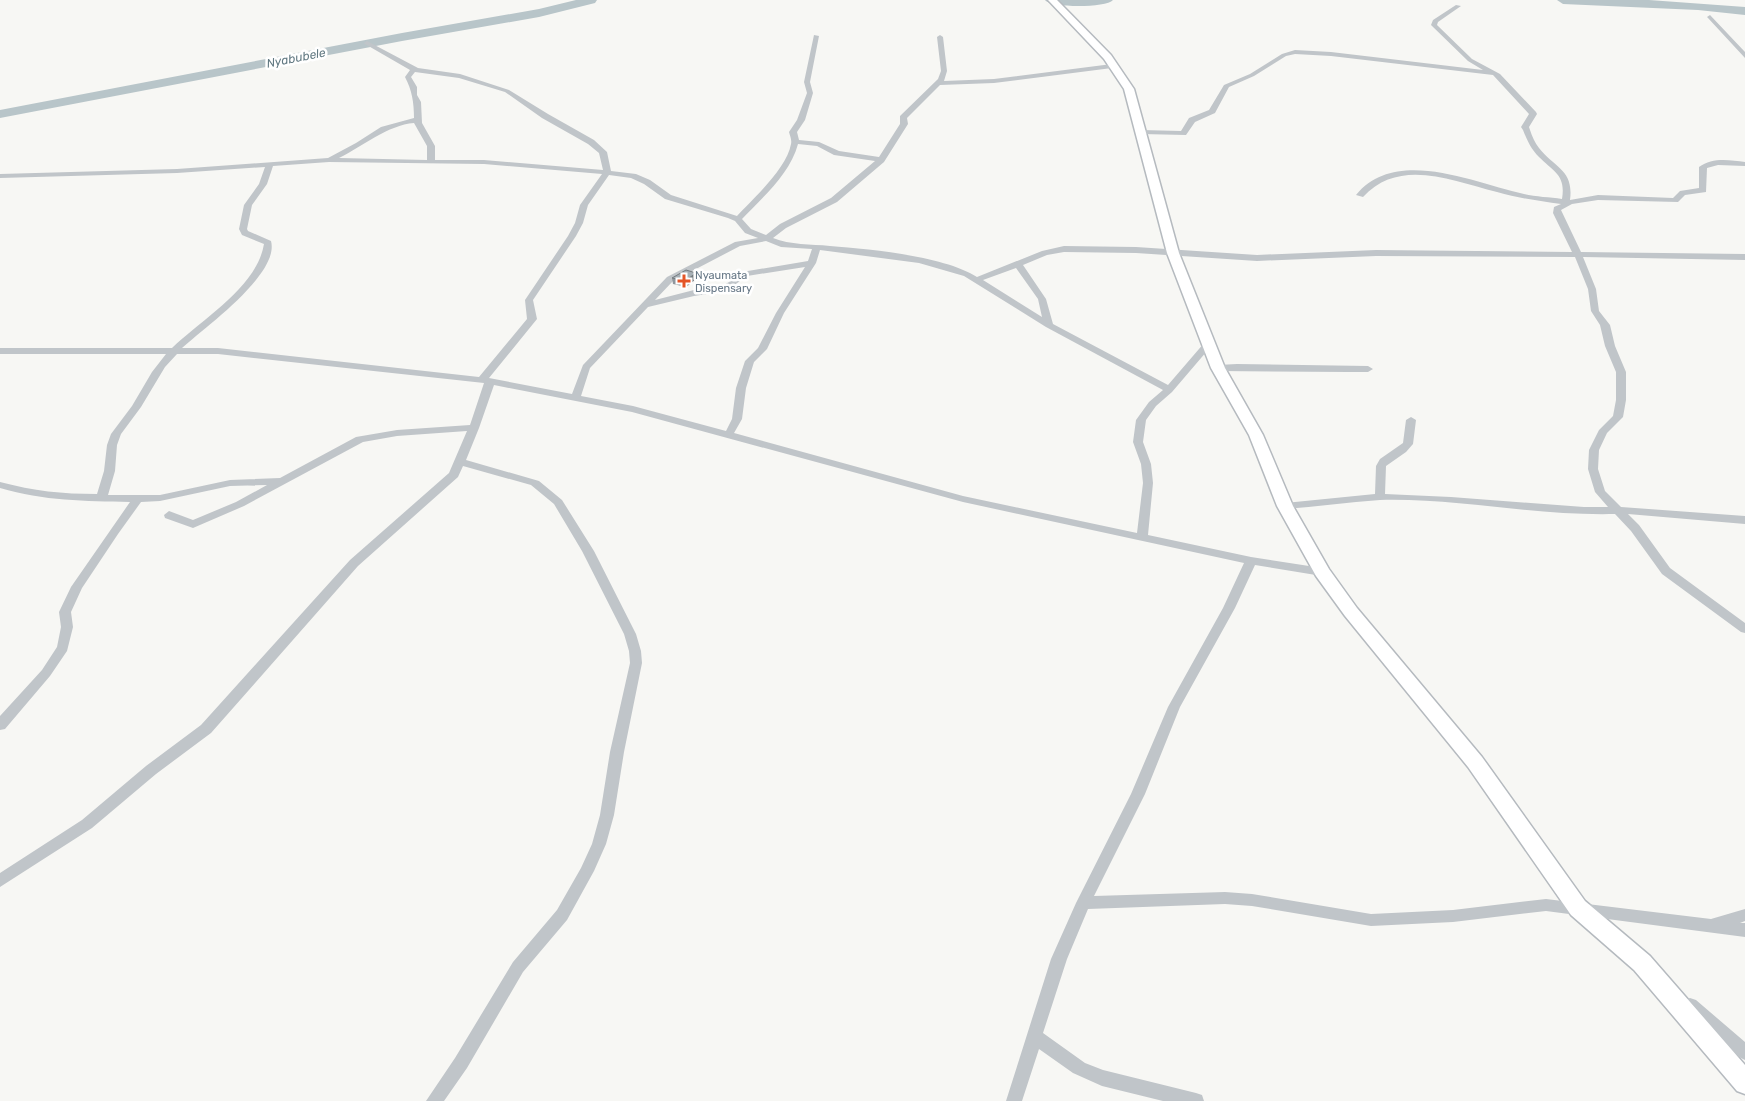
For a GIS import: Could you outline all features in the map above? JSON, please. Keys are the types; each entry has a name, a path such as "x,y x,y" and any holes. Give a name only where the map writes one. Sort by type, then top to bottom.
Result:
{"street":[{"path":"1054,3 1108,57 1112,66 1130,89 1173,254 1208,344 1218,368 1256,435 1285,506 1322,572 1352,612 1475,762 1578,908 1745,1052"},
{"path":"1458,6 1435,20 1434,25 1470,60 1494,73 1533,114 1525,127 1530,140 1538,151 1563,175 1568,194 1567,201 1557,208 1557,213 1592,289 1595,310 1605,325 1610,346 1621,372 1621,400 1618,417 1604,432 1594,450 1592,459 1600,492 1636,528 1666,571 1745,630"},
{"path":"1710,17 1745,56"},
{"path":"738,219 780,171 796,142 793,132 801,120 810,93 807,82 816,36"},
{"path":"575,398 586,366 647,305 670,279 738,244 766,239 783,226 834,200 881,160 904,124 903,118 939,83 944,71 940,37"},
{"path":"0,881 87,824 151,770 206,729 354,563 448,482 460,462 474,428 486,380 532,318 529,300 572,236 579,223 584,205 606,172 605,156 600,148 507,91 460,76 414,69 367,43"},
{"path":"1141,132 1183,132 1192,120 1212,111 1226,86 1252,75 1284,55 1295,52 1331,54 1494,73"},
{"path":"939,83 994,81 1112,66"},
{"path":"414,69 408,77 418,102 420,129 431,146 431,162"},
{"path":"330,160 384,129 418,119"},
{"path":"796,142 819,144 837,153 881,160"},
{"path":"0,176 109,174 269,166 330,160 522,164 633,176 647,182 668,197 732,216 738,219 748,232 766,239 788,245 840,249 937,264 967,274 1049,325 1169,390"},
{"path":"1360,195 1370,184 1378,180 1412,172 1432,173 1526,198 1567,201 1590,198 1674,200 1683,193 1703,190 1703,167 1717,162 1745,164"},
{"path":"102,497 110,469 110,456 114,436 172,352 224,307 260,268 268,250 268,243 245,233 243,229 248,205 263,184 269,166"},
{"path":"729,434 737,420 741,388 750,361 762,349 780,313 812,263 816,248"},
{"path":"977,280 1045,253 1064,249 1126,249 1173,254 1257,258 1376,253 1745,257"},
{"path":"647,305 694,293 723,290 732,284 738,276 745,274 812,263"},
{"path":"1017,263 1042,299 1049,325"},
{"path":"1142,537 1148,483 1146,464 1138,442 1141,420 1152,404 1169,390 1208,344"},
{"path":"0,351 210,351 486,380 633,409 963,498 1251,561 1322,572"},
{"path":"1218,368 1368,369"},
{"path":"1380,497 1381,466 1384,461 1408,444 1411,420"},
{"path":"169,515 193,524 240,504 360,439 474,428"},
{"path":"434,1101 461,1063 518,967 562,914 588,871 599,844 607,815 636,663 630,634 588,551 558,502 535,483 460,462"},
{"path":"0,484 38,494 64,497 138,499 160,498 230,483 282,480"},
{"path":"1285,506 1380,497 1451,500 1584,511 1618,510 1745,520"},
{"path":"0,724 46,673 64,648 67,627 66,612 77,587 114,530 138,499"},
{"path":"1014,1101 1059,959 1083,903 1138,794 1174,707 1229,608 1251,561"},
{"path":"1083,903 1225,898 1252,900 1372,920 1453,916 1546,905 1578,908 1644,919 1745,930"},
{"path":"1712,926 1745,915"},
{"path":"1642,963 1745,1083"},
{"path":"1034,1036 1079,1068 1102,1078 1196,1101"}],"building":[{"path":"686,270 696,273 685,281 672,278"}],"waterway":[{"name":"Nyabubele","path":"0,114 402,37 539,13 591,0"},
{"name":"Nyabubele","path":"1051,0 1087,2 1107,0"},
{"name":"Nyabubele","path":"1563,0 1698,6 1745,11"}],"place":[{"name":"Nyaumata Dispensary","path":"684,281"}]}
